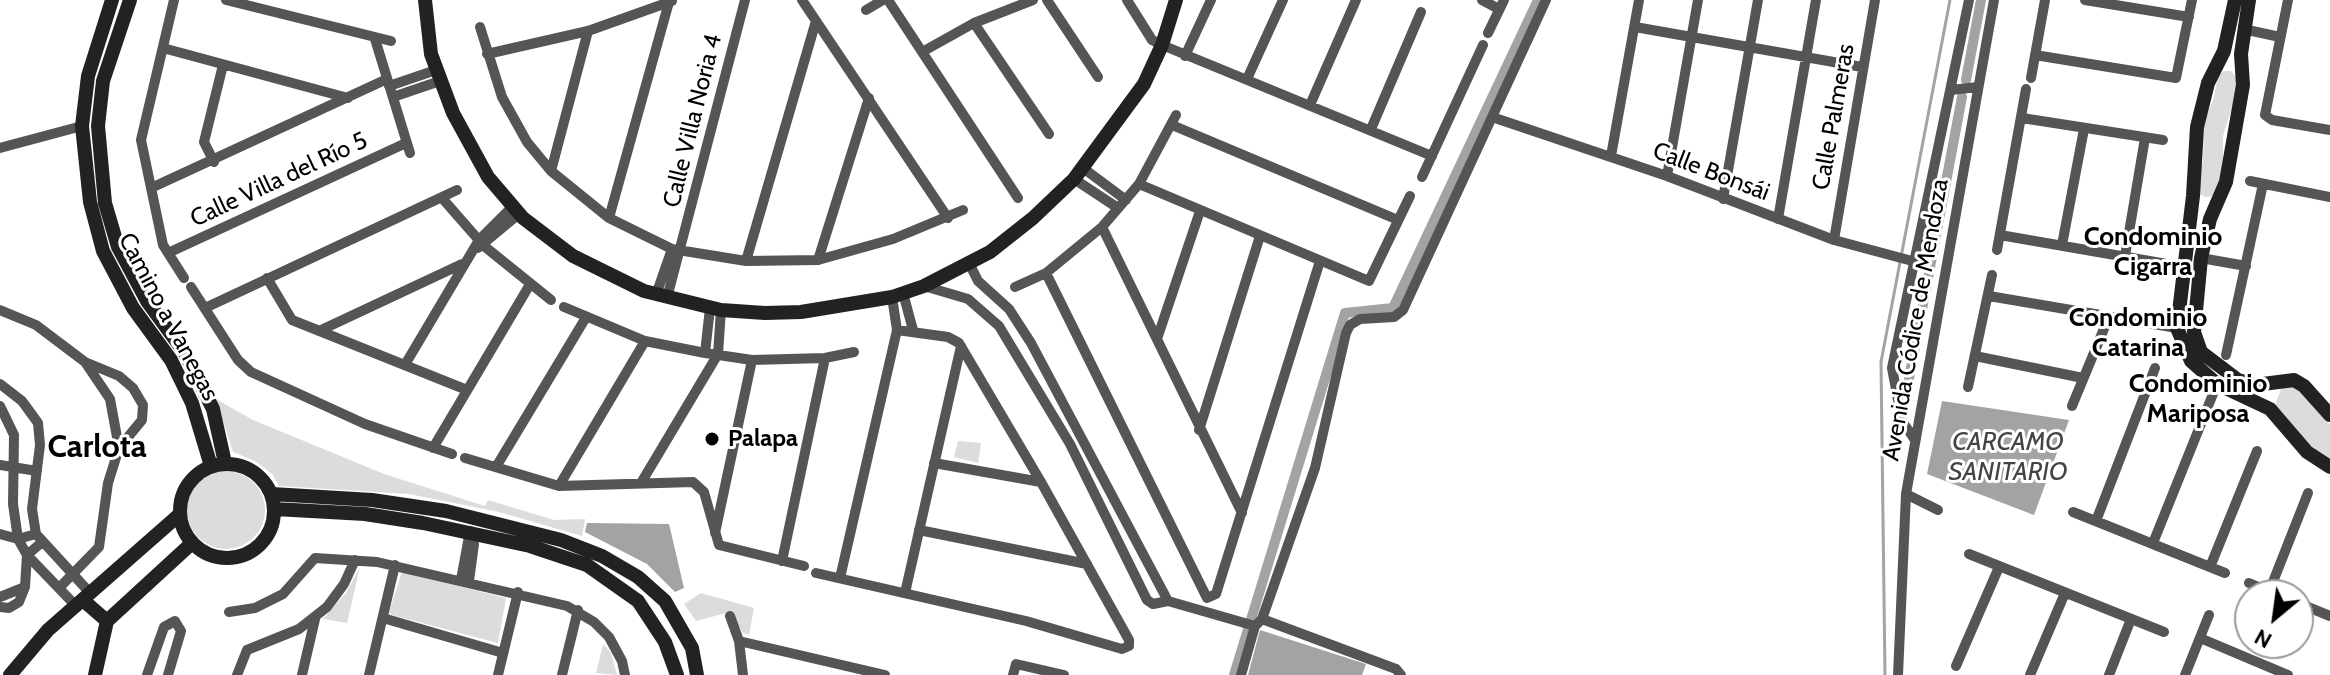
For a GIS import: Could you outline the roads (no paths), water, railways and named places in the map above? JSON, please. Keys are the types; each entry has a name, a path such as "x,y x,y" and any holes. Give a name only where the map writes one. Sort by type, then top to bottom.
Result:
{"street":[{"name":"Camino a Vanegas","path":"112,0 88,76 82,126 90,202 103,251 133,308 178,374 218,465"},
{"name":"Camino a Vanegas","path":"130,0 103,81 98,126 105,203 118,247 147,301 185,353 213,409 218,465"},
{"name":"Calle Villa del Río 5","path":"174,0 141,140 168,253 238,360 251,372 365,424 452,454"},
{"path":"226,0 391,41"},
{"path":"425,0 432,77 468,145 511,215 573,256 620,281 663,291 715,315 801,312 899,300 969,263 1033,218 1079,174 1144,84 1163,45 1176,0"},
{"name":"Calle Villa Noria 4","path":"663,291 745,0"},
{"path":"802,0 948,218"},
{"path":"866,10 885,0 1018,198"},
{"path":"922,52 974,23 1033,0"},
{"path":"1047,0 1098,77"},
{"path":"1127,0 1163,45 1432,156"},
{"path":"1185,56 1211,0"},
{"path":"1247,79 1283,0"},
{"path":"1310,105 1356,0"},
{"path":"1482,0 1502,5 1488,33"},
{"path":"1241,675 1323,440 1335,368 1346,333 1350,325 1360,319 1394,317 1401,313 1546,0"},
{"path":"1611,156 1639,0"},
{"path":"1667,176 1698,0"},
{"path":"1723,199 1758,0"},
{"path":"1778,219 1816,0"},
{"name":"Calle Palmeras","path":"1834,240 1875,0"},
{"path":"1915,440 1902,421 1892,368 1969,0"},
{"name":"Avenida Códice de Mendoza","path":"1898,675 1906,494 1994,0"},
{"path":"2031,78 2045,0"},
{"path":"2085,0 2189,17"},
{"path":"2035,55 2176,78 2192,0"},
{"path":"2235,0 2224,51 2214,69 2197,127 2193,196 2178,266 2170,328 2191,361 2217,384 2270,409 2307,452 2330,467"},
{"path":"2249,0 2250,31 2242,69 2243,85 2226,182 2210,219 2208,260 2193,308 2194,332 2201,352 2238,380 2255,385 2282,380 2304,386 2330,415"},
{"path":"2288,0 2265,115 2277,121 2330,130"},
{"path":"487,54 588,31 671,1"},
{"path":"609,218 671,1"},
{"path":"1371,129 1421,12"},
{"path":"746,261 816,21"},
{"path":"974,23 1049,134"},
{"name":"Calle Villa Noria 4","path":"480,27 502,97 527,142 551,171 609,218 676,250 746,261 818,260 893,239 963,210"},
{"path":"1635,27 1862,67"},
{"path":"551,171 588,31"},
{"path":"2250,31 2280,37"},
{"name":"Calle Villa del Río 5","path":"168,253 408,148 375,39"},
{"path":"1422,177 1483,45"},
{"path":"163,48 348,98"},
{"name":"Calle Villa del Río 5","path":"214,162 204,142 223,65"},
{"path":"2214,69 2229,65 2242,69"},
{"name":"Calle Villa del Río 5","path":"151,188 214,162 348,98 432,77"},
{"path":"1951,90 1978,87"},
{"path":"1997,250 2026,89"},
{"path":"818,260 869,98"},
{"name":"Calle Bonsái","path":"1492,117 1667,176 1834,240 1916,262"},
{"path":"2022,118 2163,140"},
{"path":"1015,287 1046,273 1102,227 1139,184 1174,120 1398,220"},
{"path":"0,148 82,126"},
{"path":"2062,245 2084,129"},
{"path":"2125,256 2145,138"},
{"path":"1079,174 1122,204"},
{"path":"2250,181 2330,197"},
{"path":"1139,184 1369,281 1410,196"},
{"path":"2226,355 2263,184"},
{"path":"205,308 457,190"},
{"path":"2193,196 2219,199"},
{"path":"442,198 479,245 551,300"},
{"path":"1157,339 1200,211"},
{"path":"406,363 464,264 511,215"},
{"path":"1102,227 1242,513"},
{"path":"2000,235 2178,266"},
{"path":"1199,430 1260,236"},
{"path":"2208,260 2246,266"},
{"path":"1046,273 1207,598 1216,594 1320,261"},
{"path":"969,263 978,281 1009,309 1025,333 1168,601"},
{"path":"319,331 464,264"},
{"path":"1968,387 1992,275"},
{"path":"267,278 289,317 467,390"},
{"path":"433,448 529,286"},
{"path":"924,286 968,299 999,326 1086,476 1147,600 1153,604 1168,601 1259,623 1396,669 1401,675"},
{"path":"1989,296 2170,328"},
{"path":"840,578 897,330 899,300"},
{"path":"899,300 913,330"},
{"path":"564,307 585,319 645,341 705,353 752,360 825,358 854,352"},
{"path":"0,310 36,325 85,362 119,376 133,388 143,405 142,420 119,448 104,501 99,547 59,588"},
{"path":"705,353 715,315"},
{"path":"641,483 718,354 715,315"},
{"path":"496,467 585,319"},
{"path":"2072,406 2108,319"},
{"path":"816,573 1124,648 1129,640 961,346 948,337 897,330"},
{"path":"559,486 645,341"},
{"path":"905,593 961,346"},
{"path":"1975,356 2083,378"},
{"path":"782,561 825,358"},
{"path":"715,535 752,360"},
{"path":"85,362 110,399 119,448"},
{"path":"2096,521 2155,368"},
{"path":"2270,409 2271,394 2282,380"},
{"path":"0,384 22,401 38,423 32,509 38,539 72,576 84,601"},
{"path":"2153,543 2217,384"},
{"path":"0,406 14,435 16,468 13,504 18,539 27,555 59,588 84,601 107,621"},
{"path":"2210,567 2257,451"},
{"path":"465,458 559,486 686,481 699,485 721,546 804,566"},
{"path":"934,463 1041,482"},
{"path":"0,465 37,471"},
{"path":"10,675 48,630 180,514 187,485 218,465 253,471 273,502 273,525 265,540 245,554 221,558 205,553 192,543 180,514"},
{"path":"1086,476 1099,470"},
{"path":"2278,579 2308,493"},
{"path":"1906,494 1938,510"},
{"path":"273,502 372,500 446,511 537,533 602,556 638,577 665,601 692,648 697,675"},
{"path":"273,502 473,532 559,554 609,578 646,611 671,653 677,675"},
{"path":"2073,512 2225,573"},
{"path":"919,530 1087,564"},
{"path":"465,580 473,532"},
{"path":"0,534 18,539 38,539"},
{"path":"0,607 18,604 25,587 27,555 38,539"},
{"path":"95,675 107,621 192,543"},
{"path":"1969,554 2164,632"},
{"path":"229,612 255,608 283,594 315,558 395,565 518,592 578,610 609,637 622,661 625,675"},
{"path":"237,675 247,650 282,638 315,619 344,584 355,560"},
{"path":"369,675 395,565"},
{"path":"1956,666 1999,567"},
{"path":"0,597 25,587"},
{"path":"498,675 518,592"},
{"path":"2030,675 2065,593"},
{"path":"562,675 578,610"},
{"path":"2185,675 2209,615"},
{"path":"730,616 739,641 743,675"},
{"path":"383,618 503,653"},
{"path":"302,675 315,619"},
{"path":"2109,675 2131,619"},
{"path":"147,675 164,627 175,621 181,631 168,675"},
{"path":"2200,638 2288,675"},
{"path":"739,641 885,675"},
{"path":"1013,675 1016,664 1064,675"}],"water":[{"name":"CARCAMO SANITARIO","path":"1942,401 2069,420 2034,515 1927,474"},
{"path":"587,523 669,524 684,588 675,592 647,564 585,532"},
{"path":"1260,630 1366,664 1362,675 1248,675"}],"waterway":[{"path":"1234,675 1345,313 1393,308 1538,0"},
{"path":"1885,675 1881,362 1950,0"},
{"path":"1966,80 1981,0"},
{"path":"1908,384 1962,97"}],"place":[{"name":"Palapa","path":"712,439"}],"district":[{"name":"Condominio Cigarra","path":"2153,252"},
{"name":"Condominio Catarina","path":"2138,333"},
{"name":"Condominio Mariposa","path":"2198,399"},
{"name":"Carlota","path":"97,448"}]}
